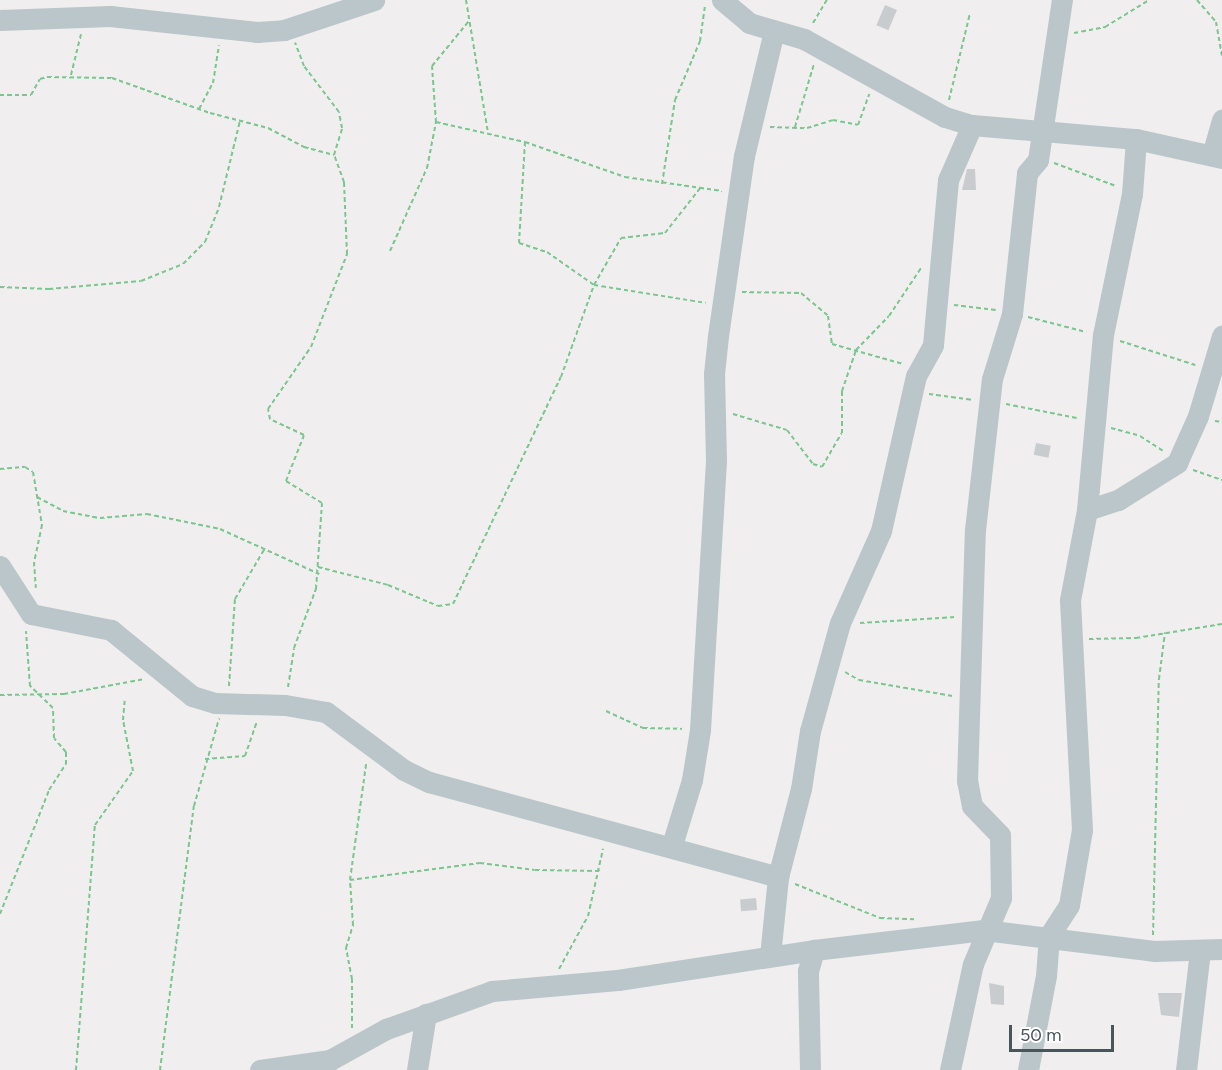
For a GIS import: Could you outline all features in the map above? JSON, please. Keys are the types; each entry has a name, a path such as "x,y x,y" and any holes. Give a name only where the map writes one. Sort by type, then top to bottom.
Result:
{"street":[{"path":"0,20 91,8 256,32 289,28 374,0"},
{"path":"722,0 749,24 813,44 945,117 972,125 1041,133 1136,139 1217,156 1222,119"},
{"path":"950,1070 968,980 984,930 998,914 1001,898 1000,835 972,806 967,780 981,458 992,379 1012,314 1027,173 1038,160 1060,34 1062,0"},
{"path":"672,845 692,780 700,730 716,461 714,399 718,336 728,292 728,257 774,31"},
{"path":"770,956 778,877 830,658 840,623 881,531 916,376 933,345 948,180 972,125"},
{"path":"1028,1070 1046,976 1049,936 1069,905 1082,830 1070,600 1087,510 1103,335 1132,194 1136,139"},
{"path":"1087,510 1118,500 1177,463 1198,416 1209,370 1222,336"},
{"path":"0,566 34,616 79,620 111,630 192,696 228,703 285,705 326,712 368,743 429,782 601,831 672,845 778,877"},
{"path":"260,1070 313,1066 426,1014 492,991 549,987 814,950 984,930 1049,936 1155,951 1222,949"},
{"path":"810,1070 808,971 814,950"},
{"path":"1186,1070 1200,951"},
{"path":"417,1070 426,1014"}],"path":[{"path":"466,0 489,134"},
{"path":"662,184 675,100 699,41 705,0"},
{"path":"795,127 813,44 827,0"},
{"path":"1060,34 1105,27 1149,0"},
{"path":"1197,0 1216,22 1222,55"},
{"path":"71,75 91,8"},
{"path":"945,117 970,13"},
{"path":"390,251 422,183 436,122 432,66 469,21"},
{"path":"285,705 294,648 319,574 322,503 285,479 301,452 304,435 270,419 268,409 310,347 347,254 344,182 334,155 342,128 339,112 304,66 289,28"},
{"path":"199,109 213,84 223,40"},
{"path":"0,95 25,97 40,79 71,75 121,80 334,155"},
{"path":"753,129 795,127 833,120 858,124 874,77"},
{"path":"0,287 49,289 141,281 183,264 205,242 219,207 240,121"},
{"path":"436,122 525,142 625,177 740,194"},
{"path":"525,142 518,241 554,256 594,285 695,304 728,292 801,293 828,316 831,343 901,362 916,376"},
{"path":"1038,160 1070,166 1132,194"},
{"path":"318,567 388,585 438,606 453,604 561,377 594,285 621,238 665,233 701,187"},
{"path":"714,399 745,420 787,430 819,468 830,458 842,433 842,391 856,350 889,316 926,262"},
{"path":"938,304 1012,314 1103,335 1209,370"},
{"path":"1095,423 1140,436 1177,463 1222,480"},
{"path":"0,470 30,469 37,497 42,525 34,562 34,616 26,634 28,677 32,690 43,695 53,708 55,739 66,752 66,764 49,790 0,914"},
{"path":"37,497 63,511 100,518 147,514 220,529 319,574"},
{"path":"160,1070 178,909 204,759 228,703 229,635 235,599 265,548"},
{"path":"840,623 973,618"},
{"path":"1071,638 1136,638 1222,624"},
{"path":"1155,951 1151,902 1159,828 1160,679 1165,632"},
{"path":"830,658 859,680 970,699"},
{"path":"0,695 43,695 113,688 161,673"},
{"path":"76,1070 95,825 133,771 123,720 125,699"},
{"path":"204,759 245,756 254,740 260,704"},
{"path":"606,711 648,729 700,730"},
{"path":"352,1047 353,994 346,948 353,925 350,880 368,743"},
{"path":"549,987 588,916 600,871 601,831"},
{"path":"350,880 480,863 535,870 600,871"},
{"path":"778,877 880,918 917,919"}],"building":[{"path":"885,5 897,10 888,30 876,25"},
{"path":"967,169 975,169 976,190 962,190"},
{"path":"1036,443 1051,446 1048,458 1034,455"},
{"path":"756,898 757,910 741,911 740,899"},
{"path":"989,983 1004,986 1004,1005 991,1004"},
{"path":"1158,993 1182,993 1179,1017 1161,1015"}]}
